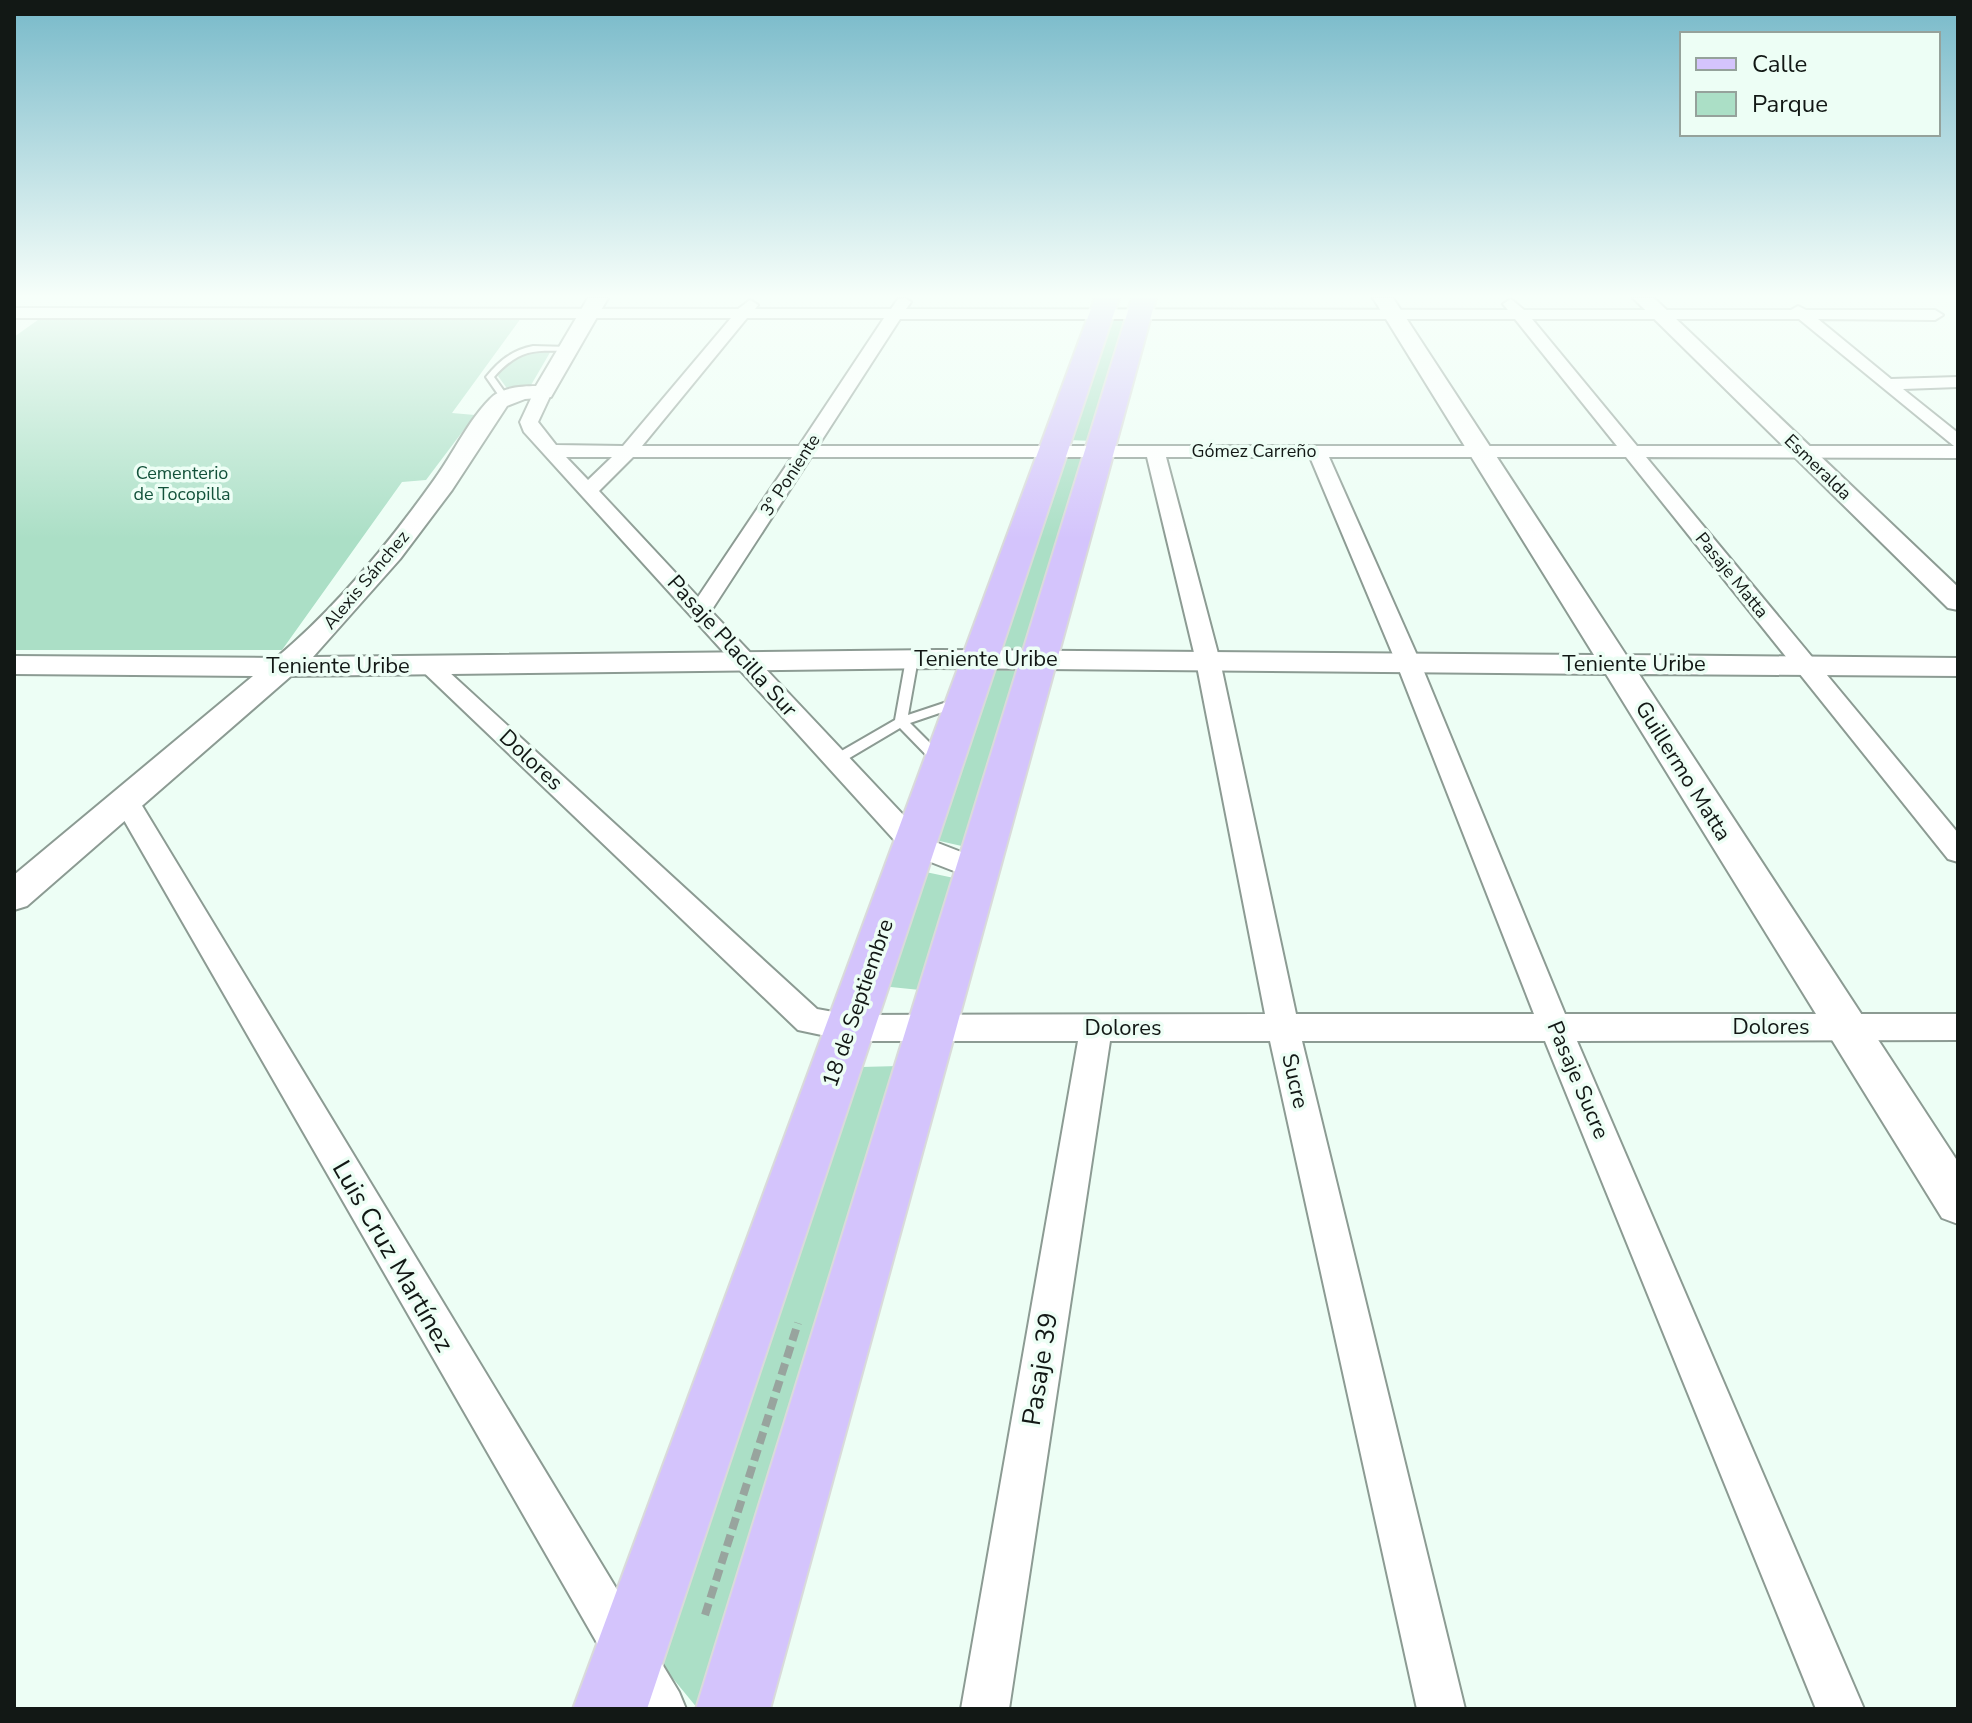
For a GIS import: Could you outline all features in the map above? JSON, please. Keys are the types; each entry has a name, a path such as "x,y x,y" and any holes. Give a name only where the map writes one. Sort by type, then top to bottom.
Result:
{"main road":[{"name":"18 de Septiembre","path":"619,1683 1079,378"},
{"path":"739,1684 1120,378"}],"street":[{"path":"505,398 543,392 551,378"},
{"path":"589,490 628,451 688,378"},
{"name":"3° Poniente","path":"700,611 854,378"},
{"name":"Guillermo Matta","path":"1434,378 1958,1202"},
{"name":"Pasaje Matta","path":"1572,378 1958,852"},
{"name":"Esmeralda","path":"1726,378 1958,602"},
{"path":"1881,378 1958,442"},
{"path":"1888,384 1958,382"},
{"name":"Pasaje Placilla Sur","path":"543,392 529,428 915,845 977,869"},
{"name":"Alexis Sánchez","path":"14,896 315,640 391,553 443,485 495,405 505,398"},
{"name":"Gómez Carreño","path":"550,451 1958,452"},
{"name":"Sucre","path":"1155,451 1208,661 1283,1027 1441,1709"},
{"name":"Pasaje Sucre","path":"1317,451 1408,662 1555,1027 1840,1709"},
{"name":"Teniente Uribe","path":"14,665 285,667 741,659 1037,659 1958,667"},
{"name":"Dolores","path":"429,666 809,1021 850,1028 1958,1027"},
{"name":"Luis Cruz Martínez","path":"126,801 619,1683 662,1709"},
{"name":"Pasaje 39","path":"985,1709 1096,1029"}],"lane":[{"path":"491,378 505,398"},
{"path":"901,722 912,659"},
{"path":"836,760 901,722 966,699"},
{"path":"901,722 943,764"}],"path":[{"path":"660,1568 739,1684"}],"green space":[{"name":"Cementerio de Tocopilla","path":"14,378 477,378 452,413 475,415 426,480 402,482 282,650 14,650"},
{"path":"500,378 535,378 527,392 511,394"},
{"path":"1087,378 1112,378 1093,441 1068,440"},
{"path":"1060,457 1083,458 1024,653 997,653"},
{"path":"992,670 1020,671 966,847 931,839"},
{"path":"921,871 954,878 920,990 881,986"},
{"path":"899,1066 698,1709 652,1653 861,1067"}]}
